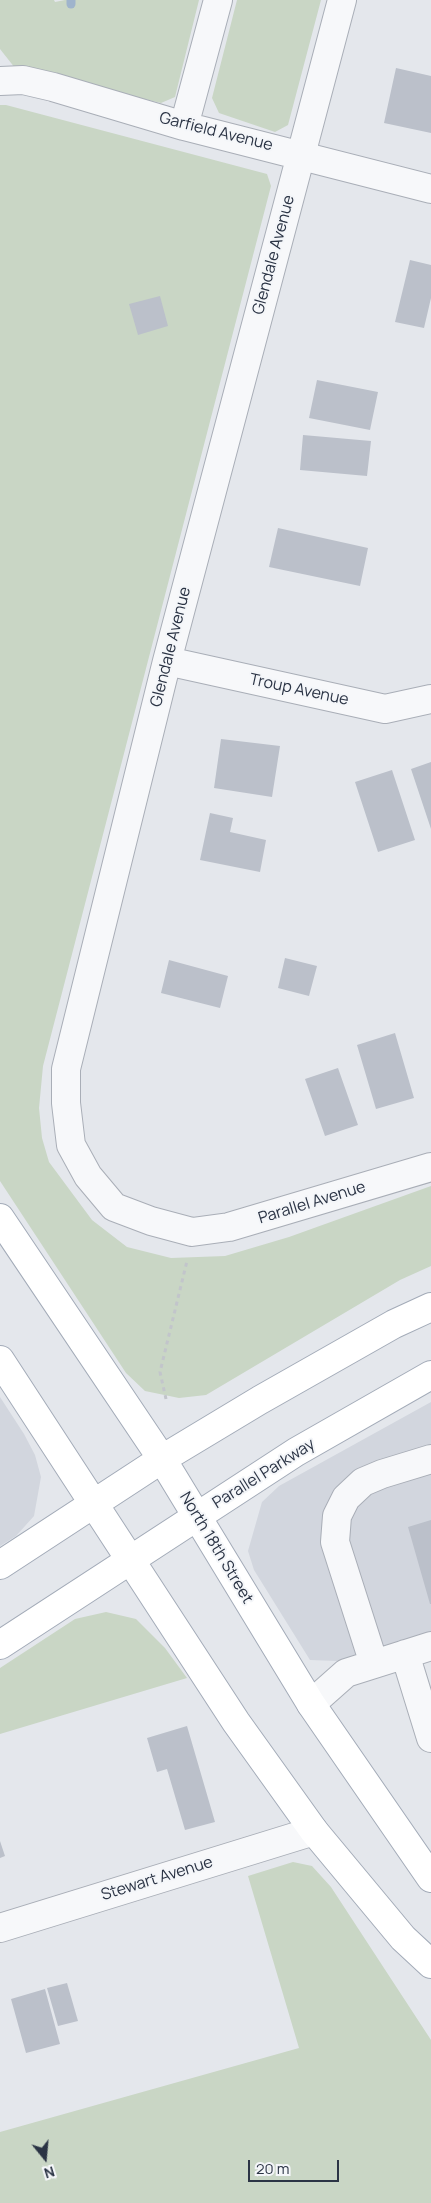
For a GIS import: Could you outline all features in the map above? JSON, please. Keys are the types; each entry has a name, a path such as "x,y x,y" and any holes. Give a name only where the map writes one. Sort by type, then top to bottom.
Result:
{"main road":[{"name":"North 18th Street","path":"0,1218 162,1459 311,1704 431,1878"},
{"path":"0,1565 162,1459 268,1395 394,1324 431,1307"},
{"path":"0,1360 236,1722 314,1831 403,1938 431,1964"},
{"name":"Parallel Parkway","path":"0,1645 296,1452 431,1375"}],"street":[{"path":"184,126 218,0"},
{"name":"Glendale Avenue","path":"190,1245 151,1221 114,1206 88,1176 70,1145 66,1103 66,1069 167,661 342,0"},
{"name":"Garfield Avenue","path":"0,81 23,80 53,87 184,126 300,154 431,189"},
{"name":"Troup Avenue","path":"167,661 385,709 431,699"},
{"name":"Parallel Avenue","path":"190,1245 229,1227 431,1167"},
{"path":"374,1664 335,1542 337,1516 346,1498 363,1482 431,1459"},
{"path":"311,1704 346,1673 431,1646"},
{"path":"405,1654 431,1738"},
{"name":"Stewart Avenue","path":"0,1928 314,1831"}],"path":[{"path":"166,1399 160,1372 190,1245"}],"shaded area":[{"path":"0,1397 35,1455 41,1477 34,1516 16,1536 0,1546"},
{"path":"431,1402 431,1631 337,1661 310,1660 254,1570 248,1551 262,1502 279,1486"}],"green space":[{"path":"0,0 54,0 55,2 65,0 199,0 175,97 161,103 15,68 0,49"},
{"path":"237,0 321,0 288,125 275,132 219,113 212,98"},
{"path":"0,105 6,105 267,174 271,186 43,1066 39,1108 42,1138 49,1162 92,1220 127,1247 171,1258 225,1256 289,1237 431,1186 431,1266 400,1280 206,1395 179,1398 145,1391 126,1373 0,1181"},
{"path":"106,1612 136,1619 165,1648 187,1678 0,1734 0,1668 75,1619"},
{"path":"293,1862 312,1866 331,1887 431,2040 431,2203 0,2203 0,2132 299,2048 248,1876"}],"building":[{"path":"396,68 431,76 431,133 384,123"},
{"path":"410,260 431,265 431,298 424,328 395,322"},
{"path":"160,296 168,326 138,335 129,304"},
{"path":"317,380 378,392 370,430 309,418"},
{"path":"303,435 371,441 367,476 300,470"},
{"path":"278,528 368,548 360,586 269,567"},
{"path":"221,739 280,746 272,797 214,788"},
{"path":"431,762 431,829 411,769"},
{"path":"392,770 415,840 378,852 355,782"},
{"path":"210,813 233,818 230,832 266,840 260,872 200,860"},
{"path":"285,958 317,966 309,996 278,988"},
{"path":"169,960 228,976 220,1008 161,993"},
{"path":"395,1033 414,1098 376,1109 357,1045"},
{"path":"338,1068 358,1125 325,1136 305,1079"},
{"path":"431,1520 431,1604 430,1604 408,1527"},
{"path":"187,1726 215,1822 185,1830 167,1769 157,1772 147,1738"},
{"path":"0,1841 5,1856 0,1858"},
{"path":"67,1983 78,2021 58,2026 47,1988"},
{"path":"45,1989 60,2044 26,2053 11,1999"}]}
